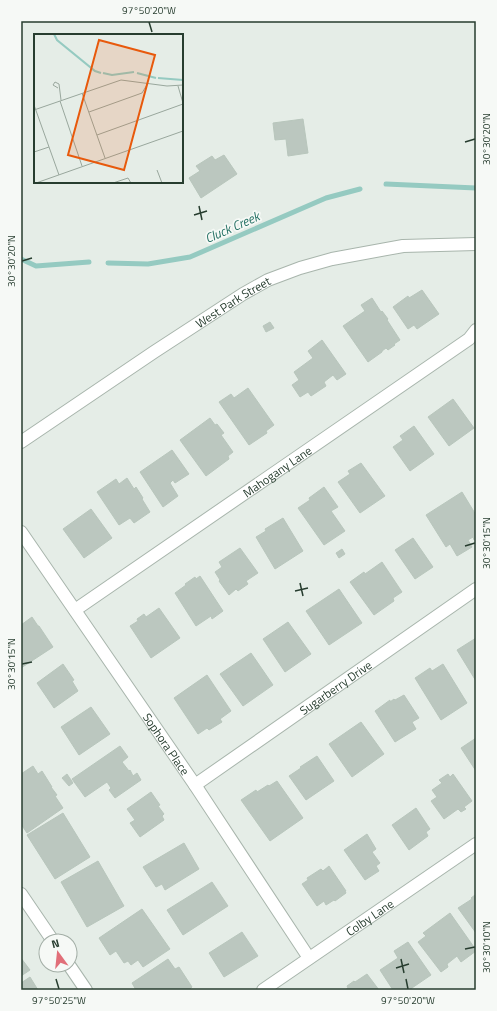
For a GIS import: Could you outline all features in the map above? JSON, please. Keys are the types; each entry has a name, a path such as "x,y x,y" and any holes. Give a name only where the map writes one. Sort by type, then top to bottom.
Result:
{"street":[{"name":"West Park Street","path":"21,442 154,352 243,294 268,280 300,268 332,259 404,246 476,244"},
{"name":"Mahogany Lane","path":"75,610 469,339 476,330"},
{"name":"Sophora Place","path":"21,532 195,785 309,958"},
{"name":"Sugarberry Drive","path":"195,785 476,589"},
{"name":"Colby Lane","path":"263,990 476,844"},
{"path":"21,894 48,933"},
{"path":"74,973 86,990"}],"building":[{"path":"303,119 308,153 288,156 286,139 275,140 273,123"},
{"path":"224,155 237,174 201,198 189,178 200,171 196,166 212,156 215,160"},
{"path":"422,290 439,314 417,329 414,325 408,329 393,307 408,296 409,298"},
{"path":"372,298 381,312 382,311 388,319 387,320 400,340 388,350 386,348 368,362 343,326 365,311 361,305"},
{"path":"270,322 274,328 266,332 263,326"},
{"path":"322,340 346,374 337,380 333,375 324,382 326,386 311,396 308,392 300,397 292,385 299,380 294,372 313,358 308,351"},
{"path":"248,388 274,425 266,431 267,433 249,445 219,402 231,394 234,398"},
{"path":"453,399 474,428 449,446 428,417"},
{"path":"210,418 224,433 221,435 233,452 228,456 229,459 206,476 180,440"},
{"path":"414,426 434,454 410,471 393,447 403,440 400,436"},
{"path":"172,450 189,474 175,483 173,480 170,483 178,496 163,507 140,472"},
{"path":"361,463 385,496 360,513 338,482 350,474 348,471"},
{"path":"127,478 134,489 136,487 150,512 134,523 130,518 119,525 97,492 116,479 119,484"},
{"path":"324,487 338,507 331,511 345,531 324,545 298,508 310,500 309,498"},
{"path":"462,492 476,515 476,539 474,540 473,537 468,540 472,547 457,556 450,544 446,547 426,515"},
{"path":"91,509 112,538 84,558 63,529"},
{"path":"283,518 303,551 275,569 256,537 266,531 265,529"},
{"path":"413,538 433,567 415,579 395,550"},
{"path":"240,548 258,573 246,581 248,584 238,591 236,589 229,595 219,581 220,580 215,572 222,567 219,562"},
{"path":"342,549 345,554 339,558 336,553"},
{"path":"382,562 402,592 393,598 394,601 374,615 350,582"},
{"path":"200,576 223,611 212,619 211,616 196,626 175,593 195,577 196,579"},
{"path":"339,589 362,623 329,645 306,611"},
{"path":"159,608 180,638 151,658 130,626 138,621 137,619 144,614 146,617"},
{"path":"32,617 53,647 21,668 21,625"},
{"path":"288,622 311,654 285,672 263,639"},
{"path":"476,638 476,681 457,650"},
{"path":"251,653 273,685 243,706 220,674"},
{"path":"63,664 74,680 72,681 78,691 54,708 37,683"},
{"path":"443,664 467,703 441,720 415,678 430,668 432,671"},
{"path":"207,675 231,711 220,719 222,722 209,730 207,728 198,734 174,698"},
{"path":"404,695 419,718 412,722 416,729 395,742 375,711 390,700 390,702"},
{"path":"91,707 110,734 79,755 61,727"},
{"path":"361,722 384,754 352,777 329,744"},
{"path":"476,738 476,771 461,748"},
{"path":"120,746 128,757 122,762 129,771 130,770 133,776 137,773 141,780 115,798 109,790 111,788 107,782 85,797 72,779"},
{"path":"317,756 334,781 306,800 289,776"},
{"path":"33,766 38,774 42,771 63,808 27,833 21,824 21,774"},
{"path":"67,774 73,783 69,786 62,778"},
{"path":"448,774 450,777 453,774 472,801 464,807 466,809 461,812 458,809 444,819 431,801 437,797 432,790 442,783 439,780"},
{"path":"277,781 303,818 270,841 241,800 256,790 257,792"},
{"path":"151,792 160,805 158,806 164,814 162,816 164,820 140,837 130,823 135,820 127,809"},
{"path":"416,808 430,829 426,832 428,836 409,850 392,825"},
{"path":"63,813 90,857 55,879 27,835"},
{"path":"367,834 376,849 372,852 380,863 376,866 379,871 365,880 344,850"},
{"path":"184,843 199,869 165,890 162,884 156,887 143,867"},
{"path":"98,861 124,906 87,927 61,882"},
{"path":"329,866 346,893 335,901 334,900 326,905 324,901 317,906 302,884 308,880 307,878 321,869 323,871"},
{"path":"212,882 228,906 183,935 167,910"},
{"path":"475,895 476,933 458,908 472,899 471,898"},
{"path":"142,909 170,949 143,967 138,960 131,965 128,961 124,963 116,951 110,955 99,938"},
{"path":"450,913 476,951 461,962 457,956 447,964 448,967 441,972 418,942 426,936 423,933"},
{"path":"242,932 258,956 224,977 209,953"},
{"path":"408,942 431,975 409,990 393,990 380,970 398,958 394,951"},
{"path":"21,958 30,970 21,976"},
{"path":"168,959 175,969 179,967 192,987 190,989 191,990 136,990 132,983"},
{"path":"367,974 379,990 345,990 348,988 347,986"},
{"path":"30,977 38,990 21,990 21,983"}],"waterway":[{"name":"Cluck Creek","path":"386,184 476,188"},
{"name":"Cluck Creek","path":"108,263 148,264 190,257 326,198 360,189"},
{"name":"Cluck Creek","path":"21,259 36,266 89,262"}]}
